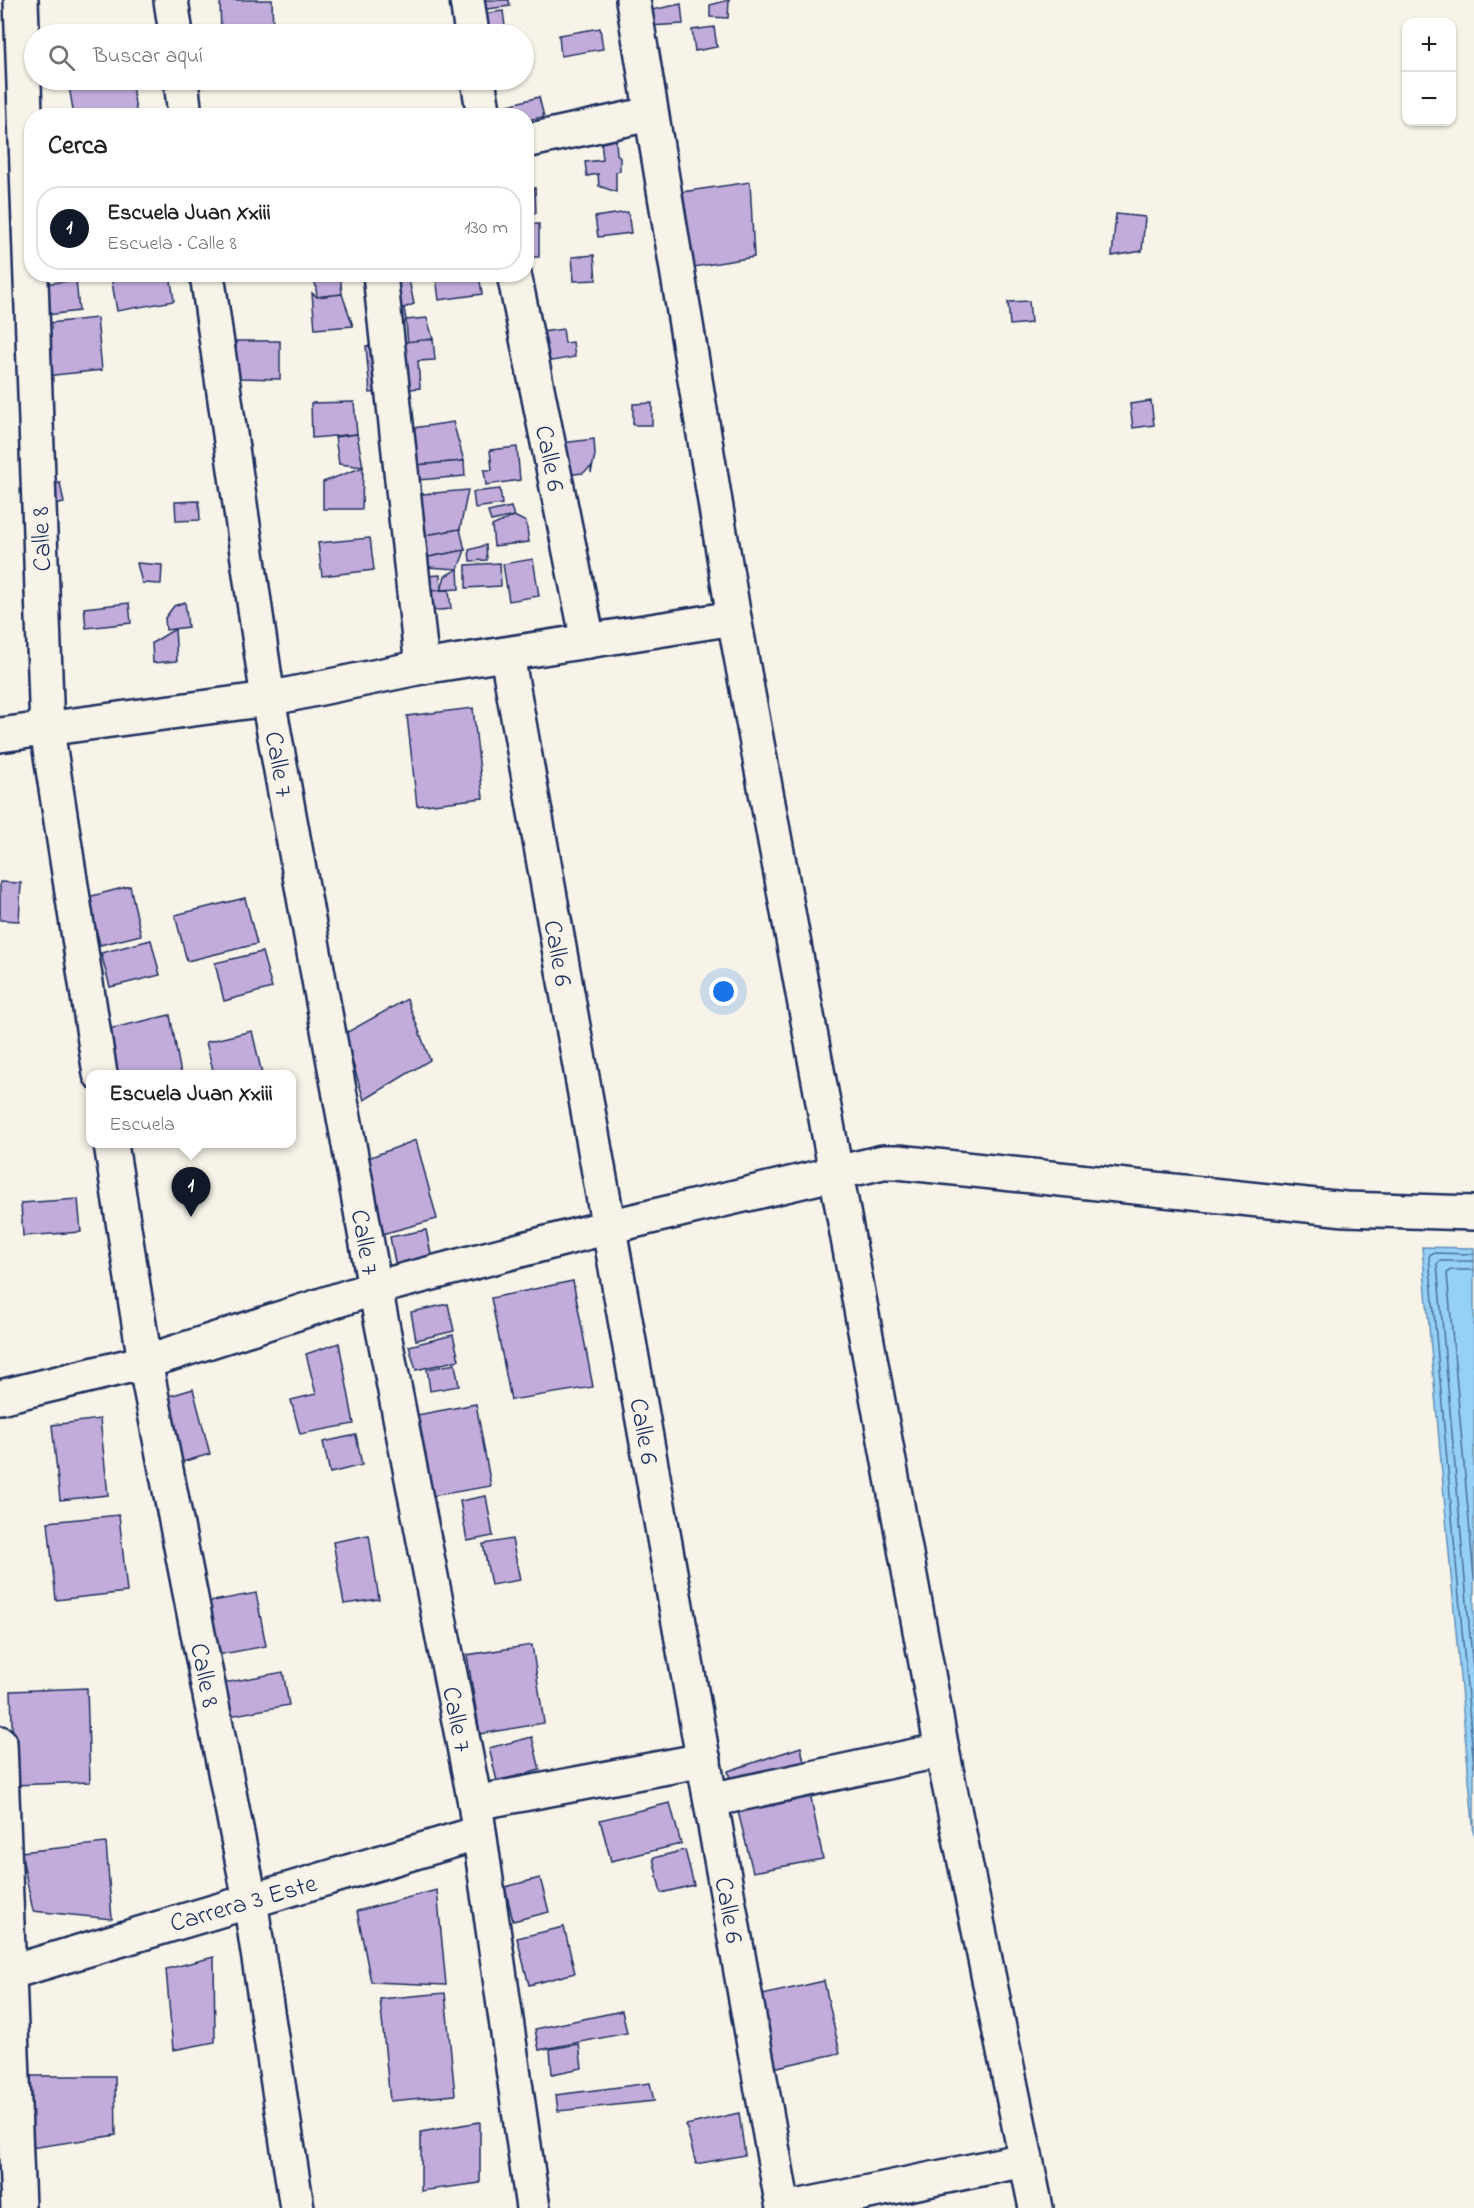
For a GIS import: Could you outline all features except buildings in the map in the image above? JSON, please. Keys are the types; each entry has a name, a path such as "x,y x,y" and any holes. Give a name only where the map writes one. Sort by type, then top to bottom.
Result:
{"street":[{"name":"Calle 8","path":"21,0 24,84"},
{"path":"171,0 175,24"},
{"path":"467,0 471,24"},
{"path":"633,0 734,618 942,1750 1035,2208"},
{"name":"Calle 8","path":"24,90 25,108"},
{"path":"182,90 184,108"},
{"path":"480,90 483,108"},
{"path":"534,139 650,114"},
{"name":"Calle 8","path":"31,282 47,730 99,1070"},
{"name":"Calle 7","path":"208,282 268,699 375,1288 477,1818 533,2208"},
{"path":"381,282 422,667"},
{"name":"Calle 6","path":"516,282 588,641"},
{"path":"0,735 268,699 422,667 734,618"},
{"name":"Calle 6","path":"507,655 783,2208"},
{"name":"Calle 8","path":"112,1148 145,1362 250,1899 297,2208"},
{"path":"0,1397 145,1362 375,1288 608,1227 883,1162 1345,1209 1474,1213"},
{"path":"0,1743 8,1973 8,2116 18,2208"},
{"path":"711,1800 942,1750"},
{"name":"Carrera 3 Este","path":"8,1973 250,1899 477,1818 704,1760"},
{"path":"791,2208 1025,2160"}],"water":[{"path":"1422,1247 1474,1248 1474,1835"}],"place":[{"name":"Escuela Juan Xxiii","path":"191,1217"}]}
